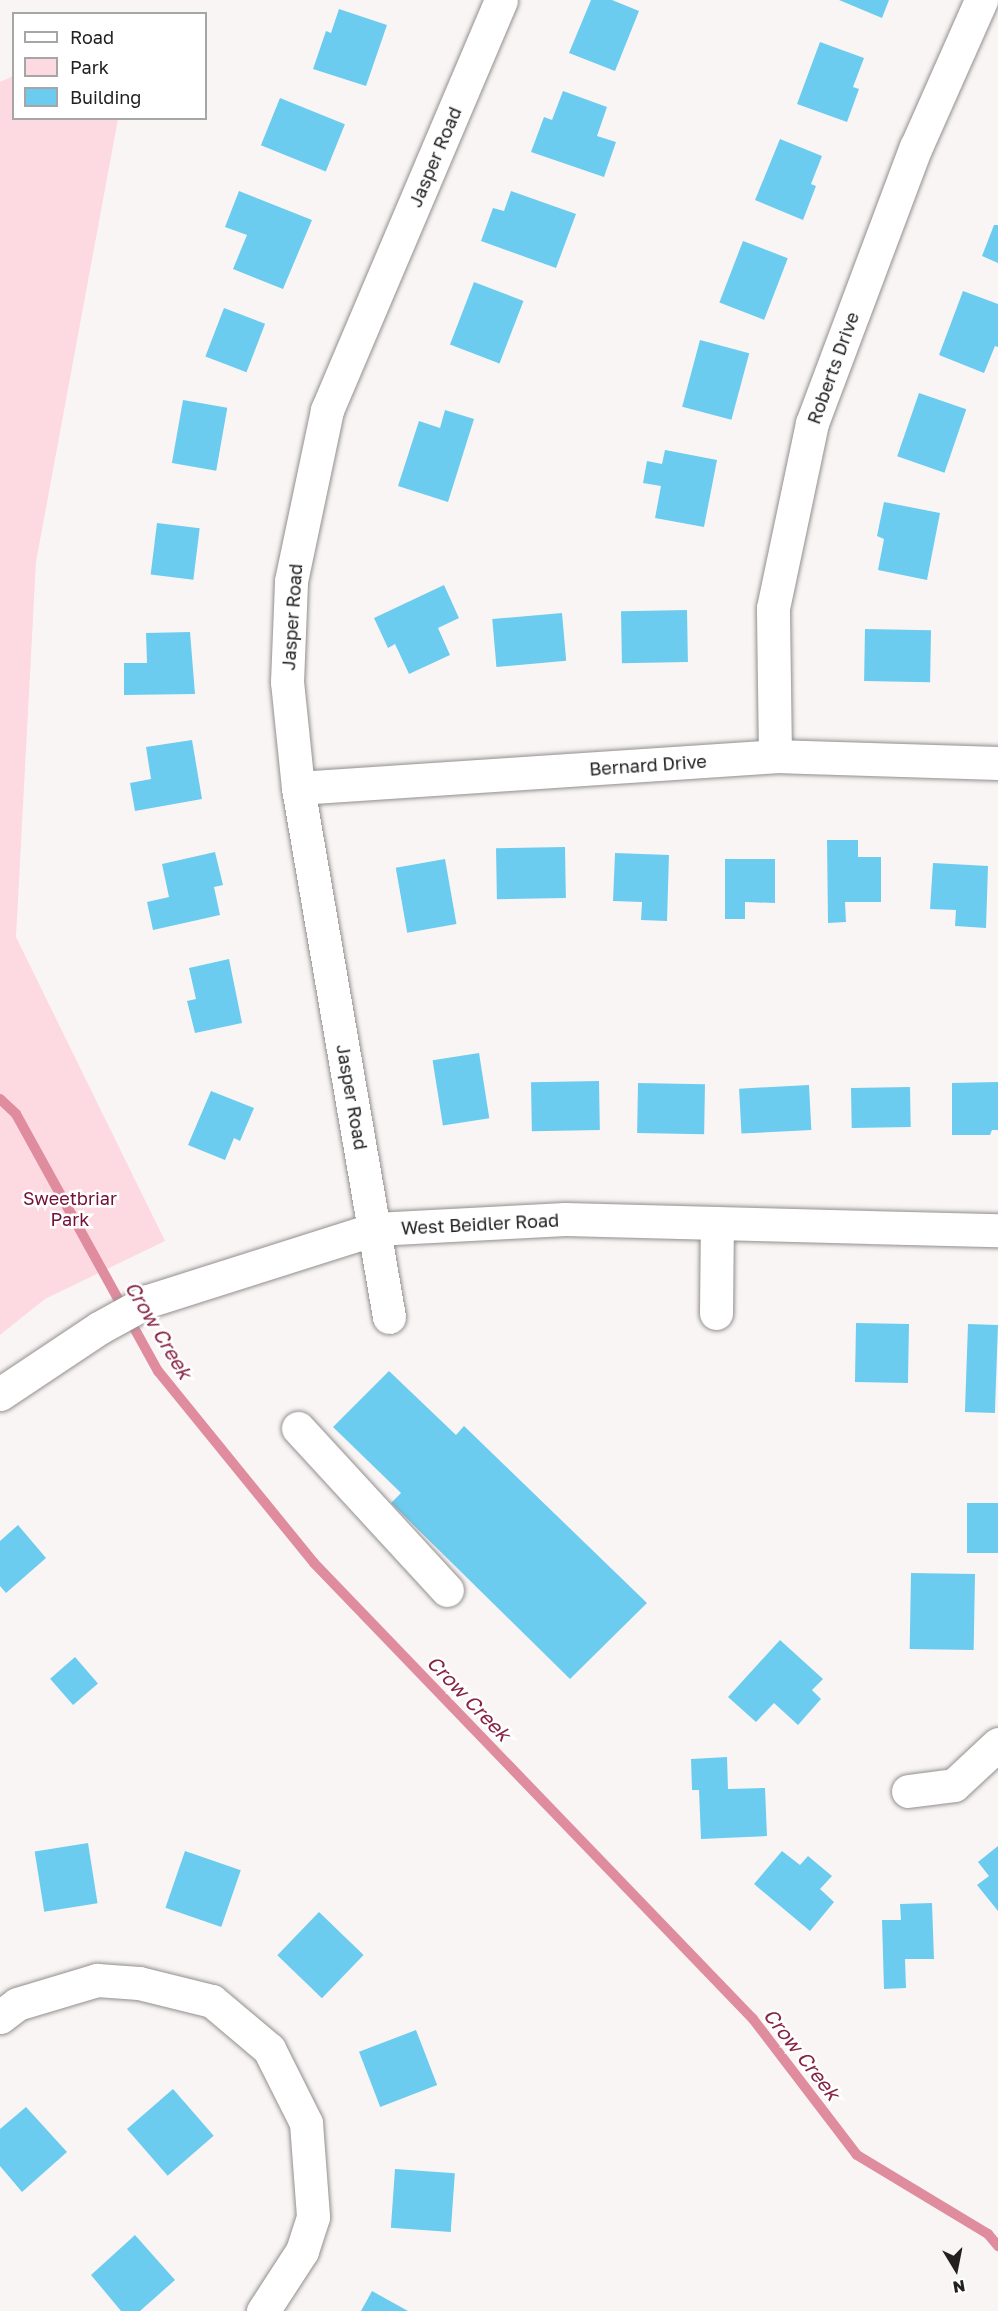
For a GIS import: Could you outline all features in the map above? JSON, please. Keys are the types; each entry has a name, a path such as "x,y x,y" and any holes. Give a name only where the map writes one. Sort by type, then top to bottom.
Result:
{"street":[{"name":"Jasper Road","path":"389,1317 298,788 287,682 291,581 327,411 501,0"},
{"name":"Roberts Drive","path":"776,756 773,608 812,423 916,147 981,0"},
{"name":"Bernard Drive","path":"298,788 776,756 998,763"},
{"name":"West Beidler Road","path":"0,1394 99,1328 148,1301 375,1229 565,1219 717,1223 747,1221 998,1230"},
{"path":"716,1313 717,1223"},
{"path":"298,1428 447,1590"},
{"path":"908,1791 954,1785 998,1744"},
{"path":"0,2017 17,2004 97,1980 139,1983 212,2001 269,2049 306,2123 313,2217 303,2251 263,2311"}],"green space":[{"name":"Sweetbriar Park","path":"12,76 12,120 118,120 36,562 16,937 165,1241 45,1299 0,1335 0,82"}],"building":[{"path":"591,0 612,0 639,11 615,71 569,53"},
{"path":"839,0 889,0 882,18"},
{"path":"339,9 387,25 366,86 313,69 326,31 331,33"},
{"path":"820,42 864,58 853,87 859,89 847,122 797,104"},
{"path":"563,91 607,107 597,136 616,142 604,177 531,152 544,117 552,120"},
{"path":"280,98 345,124 326,172 261,145"},
{"path":"780,139 822,156 811,184 816,186 803,220 755,200"},
{"path":"239,191 312,220 283,289 233,269 247,235 225,227"},
{"path":"511,191 576,214 556,268 481,241 493,208 504,211"},
{"path":"994,225 998,225 998,263 982,256"},
{"path":"743,241 788,258 764,320 719,303"},
{"path":"474,282 523,301 499,364 450,345"},
{"path":"963,291 998,304 998,347 995,346 984,373 939,355"},
{"path":"224,308 265,324 246,372 205,357"},
{"path":"700,340 749,353 731,420 682,407"},
{"path":"919,393 966,409 944,473 897,456"},
{"path":"183,400 227,408 216,471 172,463"},
{"path":"445,410 474,419 448,502 398,486 419,421 440,428"},
{"path":"665,450 717,460 704,527 655,518 661,486 643,483 647,461 662,464"},
{"path":"884,502 940,513 927,580 878,570 884,539 877,536"},
{"path":"157,523 200,528 193,580 151,575"},
{"path":"444,585 459,618 438,628 450,655 409,674 395,644 388,648 374,618"},
{"path":"687,610 688,662 622,663 621,611"},
{"path":"562,613 566,661 496,667 492,619"},
{"path":"865,629 931,630 930,682 864,681"},
{"path":"190,632 195,694 124,695 124,663 147,663 146,633"},
{"path":"192,740 202,799 135,811 130,783 151,779 146,747"},
{"path":"827,840 858,840 858,857 881,857 881,902 845,902 846,922 828,923"},
{"path":"565,847 566,898 497,899 496,848"},
{"path":"215,852 223,885 214,887 220,915 153,930 147,902 169,897 162,864"},
{"path":"615,853 669,855 667,921 641,920 642,902 613,901"},
{"path":"445,859 456,924 407,933 396,868"},
{"path":"725,859 775,859 775,903 745,902 745,919 725,919"},
{"path":"933,863 988,866 986,928 955,926 956,910 930,909"},
{"path":"229,959 242,1023 195,1033 187,1001 196,999 189,968"},
{"path":"479,1053 489,1118 443,1126 433,1060"},
{"path":"599,1081 600,1130 532,1131 531,1082"},
{"path":"998,1082 998,1130 992,1130 990,1135 952,1135 952,1083"},
{"path":"638,1083 705,1084 704,1134 637,1133"},
{"path":"809,1085 811,1130 741,1134 739,1089"},
{"path":"910,1087 911,1127 852,1128 851,1088"},
{"path":"211,1091 254,1108 240,1141 234,1138 225,1160 188,1145"},
{"path":"856,1323 909,1324 908,1383 855,1382"},
{"path":"968,1324 998,1325 995,1413 965,1412"},
{"path":"389,1371 456,1435 464,1426 647,1603 570,1679 391,1503 401,1493 333,1427"},
{"path":"967,1503 998,1503 998,1553 967,1553"},
{"path":"18,1525 46,1558 6,1593 0,1586 0,1541"},
{"path":"911,1573 975,1574 974,1650 910,1649"},
{"path":"780,1640 823,1679 812,1690 821,1699 798,1725 774,1703 756,1722 728,1697"},
{"path":"75,1657 98,1683 73,1705 50,1679"},
{"path":"727,1757 728,1789 765,1788 767,1836 701,1839 699,1790 692,1790 691,1759"},
{"path":"88,1843 98,1903 44,1912 35,1851"},
{"path":"998,1846 998,1911 977,1885 989,1876 978,1862"},
{"path":"185,1851 241,1870 221,1927 165,1908"},
{"path":"782,1851 800,1865 808,1856 832,1876 820,1889 834,1902 810,1931 754,1884"},
{"path":"932,1903 934,1959 905,1959 906,1988 884,1989 882,1920 901,1920 900,1904"},
{"path":"319,1912 364,1955 322,1998 277,1955"},
{"path":"416,2030 437,2085 380,2107 359,2052"},
{"path":"173,2089 214,2136 168,2176 127,2129"},
{"path":"26,2107 67,2152 22,2192 0,2166 0,2129"},
{"path":"395,2169 455,2173 451,2232 391,2228"},
{"path":"135,2235 175,2280 140,2311 121,2311 91,2275"},
{"path":"372,2291 408,2311 361,2311"}],"waterway":[{"name":"Crow Creek","path":"0,1099 16,1114 158,1371 314,1563 753,2019 857,2155 988,2234 998,2246"}]}
